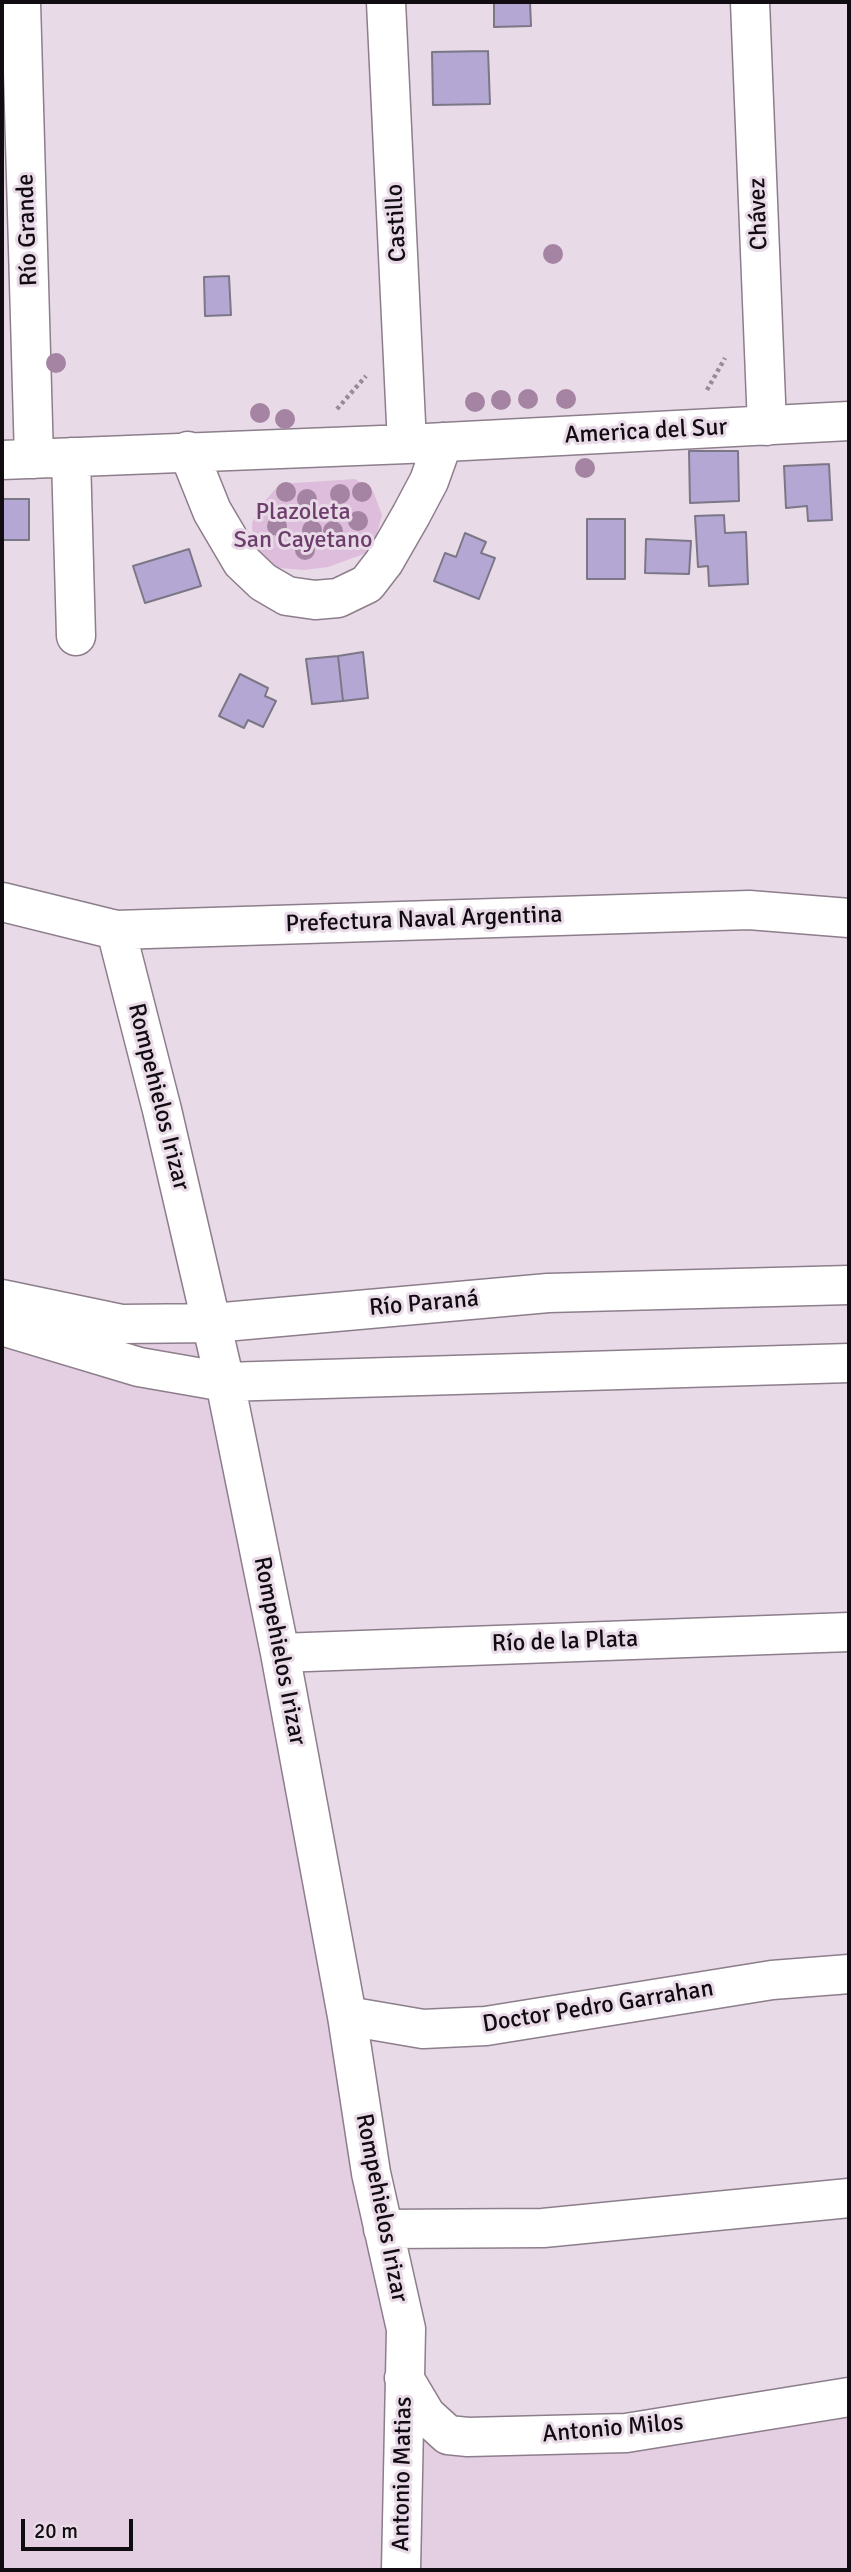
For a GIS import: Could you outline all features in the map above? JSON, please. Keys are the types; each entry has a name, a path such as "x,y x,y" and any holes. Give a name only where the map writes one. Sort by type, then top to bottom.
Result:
{"street":[{"name":"Río Grande","path":"21,2 36,459 76,636"},
{"name":"Castillo","path":"386,2 425,443"},
{"name":"Chávez","path":"750,2 767,425"},
{"name":"America del Sur","path":"36,459 425,443 849,421"},
{"path":"188,451 212,511 242,562 263,582 286,596 315,600 338,598 367,583 384,562 429,481 425,443"},
{"name":"Prefectura Naval Argentina","path":"2,902 116,930 749,910 849,918"},
{"name":"Rompehielos Irizar","path":"116,930 213,1324 280,1653 347,2016 370,2173 406,2329 404,2378"},
{"name":"Río Paraná","path":"2,1299 122,1324 213,1324 548,1293 849,1285"},
{"path":"2,1326 139,1367 225,1382 849,1363"},
{"name":"Río de la Plata","path":"280,1653 849,1632"},
{"name":"Doctor Pedro Garrahan","path":"347,2016 424,2029 486,2026 772,1980 849,1974"},
{"path":"383,2229 542,2228 849,2198"},
{"name":"Antonio Milos","path":"404,2378 426,2415 448,2435 468,2437 626,2433 849,2398"},
{"name":"Antonio Matias","path":"401,2570 404,2378"}],"path":[{"path":"706,392 729,350"},
{"path":"335,412 368,374"}],"shaded area":[{"path":"2,1299 213,1323 406,2329 448,2435 849,2397 849,2570 2,2570"}],"green space":[{"name":"Plazoleta San Cayetano","path":"355,479 373,491 382,515 372,551 328,567 304,570 267,567 253,549 252,523 261,505 280,484"}],"building":[{"path":"494,2 530,2 531,26 494,27"},
{"path":"488,51 490,104 433,105 432,52"},
{"path":"229,276 231,315 205,316 204,277"},
{"path":"689,451 738,451 739,501 690,503"},
{"path":"829,464 832,520 808,521 807,506 786,508 784,466"},
{"path":"2,499 29,499 29,540 2,540"},
{"path":"724,515 725,533 746,532 748,584 709,586 708,566 698,567 695,516"},
{"path":"587,519 625,519 625,579 587,579"},
{"path":"465,533 486,542 481,553 495,558 479,599 434,581 445,553 456,557"},
{"path":"646,539 691,541 689,574 645,573"},
{"path":"189,549 201,586 145,603 133,566"},
{"path":"363,652 368,698 343,701 338,656"},
{"path":"338,656 343,701 312,704 306,659"},
{"path":"240,674 268,688 265,696 276,701 263,727 248,720 244,728 219,716"}]}
